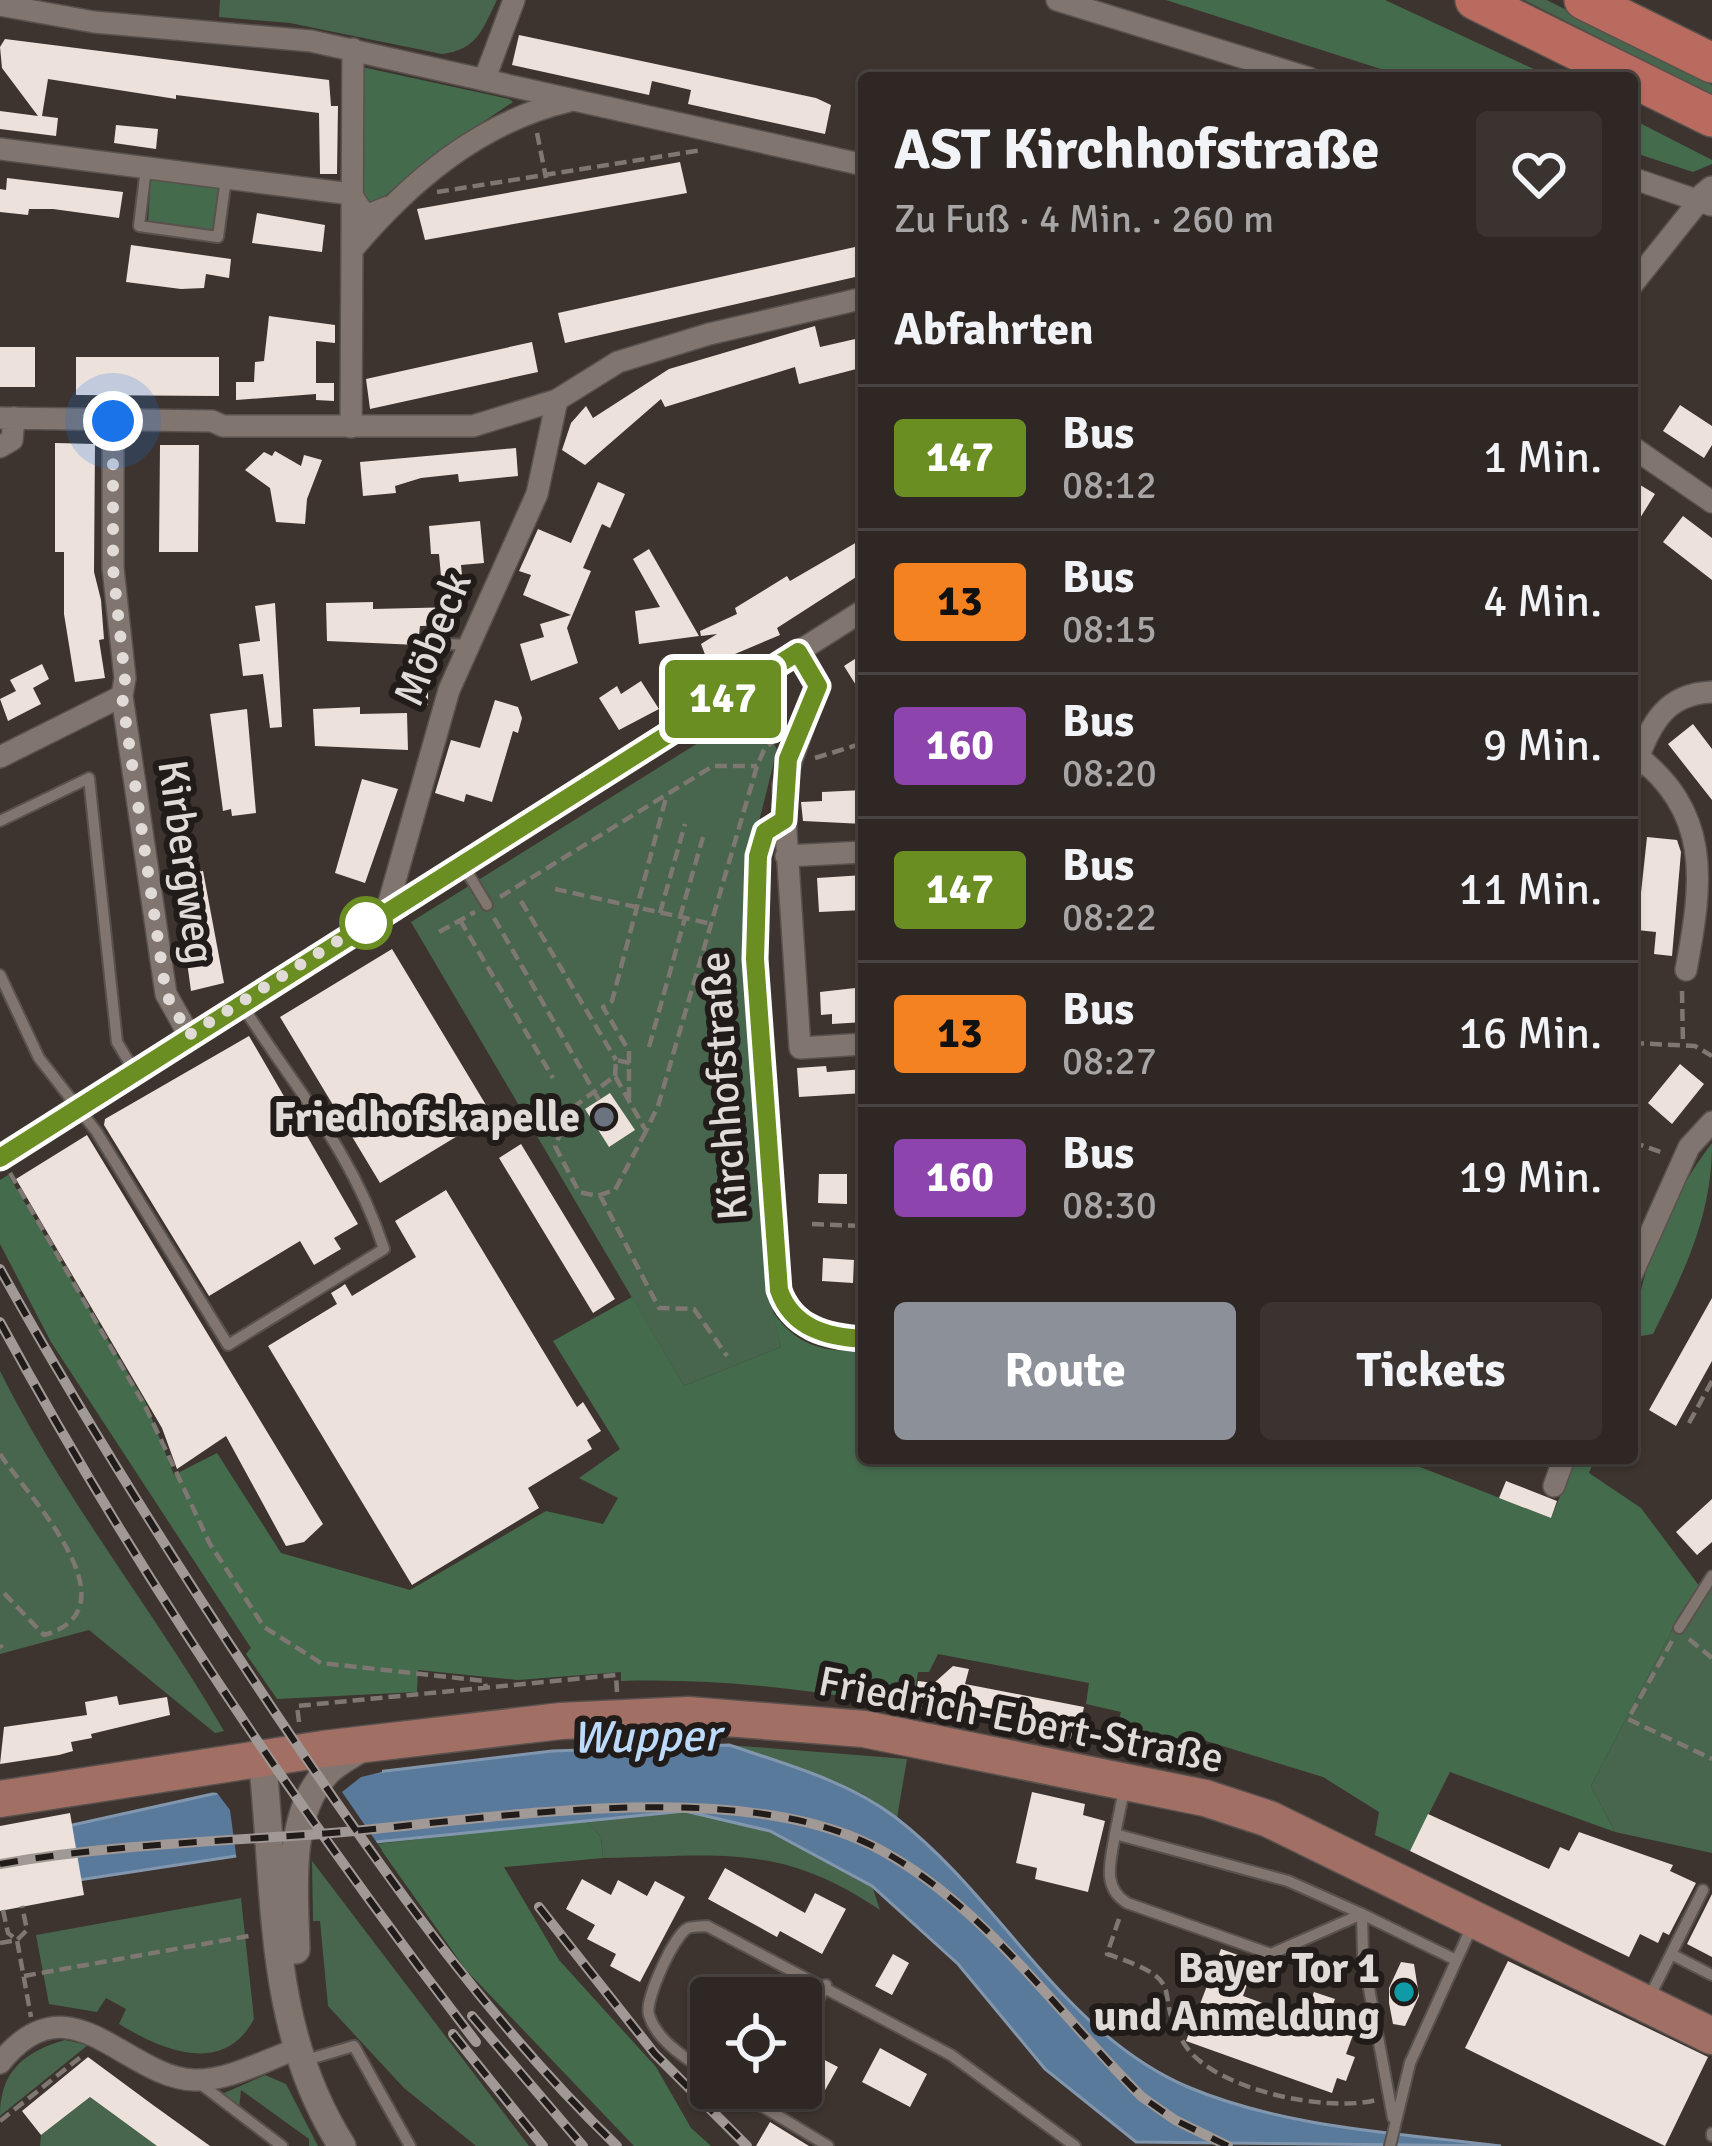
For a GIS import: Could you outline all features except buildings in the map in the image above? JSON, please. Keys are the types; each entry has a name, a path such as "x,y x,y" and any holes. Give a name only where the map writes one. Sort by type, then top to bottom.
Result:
{"highway":[{"path":"1475,0 1621,72"},
{"path":"1583,0 1712,63"},
{"path":"1638,80 1712,117"}],"main road":[{"name":"Friedrich-Ebert-Straße","path":"0,1798 263,1768 366,1745 618,1716 756,1716 864,1729 1126,1781 1268,1819 1712,2036"}],"street":[{"path":"485,78 514,0"},
{"path":"1057,0 1290,72"},
{"path":"0,4 94,22 250,34 353,49 858,164"},
{"path":"351,427 353,49"},
{"path":"352,250 424,174 533,110 576,100"},
{"path":"0,149 351,194"},
{"path":"1638,180 1708,198 1638,278"},
{"path":"351,194 365,216 388,207"},
{"path":"0,447 12,440 7,418 473,426 557,400 618,362 709,334 858,299"},
{"name":"Möbeck","path":"387,910 449,690 537,494 557,400"},
{"name":"Kirbergweg","path":"113,421 113,568 125,679 122,696 166,994 189,1035"},
{"path":"1638,451 1712,502"},
{"path":"0,1129 5,1154 858,614"},
{"name":"Kirchhofstraße","path":"798,652 818,686 786,766 784,820 765,832 758,856 755,959 779,1290 792,1316 804,1324 858,1338"},
{"path":"1638,750 1659,714 1695,692 1712,692"},
{"path":"0,758 122,696"},
{"path":"1638,762 1673,788 1696,830 1702,886 1686,970"},
{"path":"784,820 800,1048 858,1044"},
{"path":"786,856 858,852"},
{"path":"1638,1261 1689,1147 1712,1122"},
{"path":"1554,1486 1562,1464"},
{"path":"342,2146 296,2056 278,1931 284,1884 309,1799 326,1773 366,1745"},
{"path":"263,1768 284,1884 296,2056"},
{"path":"0,2063 34,2035 65,2028 105,2038 169,2073 195,2080 296,2056"}],"lane":[{"path":"146,168 139,226 218,237 226,178"},
{"path":"427,643 469,645"},
{"path":"0,820 89,778 117,1042 135,1072"},
{"path":"461,862 487,905"},
{"path":"0,975 39,1058 81,1110 228,1345 384,1249 365,1189 289,1068 240,1003"},
{"path":"1679,1628 1712,1576"},
{"path":"1126,1781 1109,1878 1116,1896 1127,1903 1271,1954 1362,1914"},
{"path":"1115,1834 1288,1881 1456,1960"},
{"path":"1647,2003 1703,1890"},
{"path":"1362,1914 1363,1956 1393,2118"},
{"path":"1390,2146 1393,2118 1410,2063 1476,1917"},
{"path":"690,2061 649,2017 652,1990 688,1928 724,1931 811,1977"},
{"path":"1671,1954 1712,1975"},
{"path":"822,1983 951,2056 1075,2146"},
{"path":"822,1993 826,1985"},
{"path":"296,2056 354,2046 410,2146"},
{"path":"195,2080 282,2146"},
{"path":"766,2109 828,2146"}],"path":[{"path":"436,190 440,195 690,155"},
{"path":"542,159 546,178"},
{"path":"615,1076 571,1109 555,1146 579,1192 600,1195 615,1190 658,1106 758,766 772,739 797,732"},
{"path":"786,766 858,745"},
{"path":"440,932 713,766 758,766"},
{"path":"629,1101 631,1063 604,1007 612,1001 667,794"},
{"path":"660,913 685,824"},
{"path":"649,1047 703,837"},
{"path":"555,889 712,924"},
{"path":"521,901 616,1060 615,1076 646,1131"},
{"path":"487,905 599,1100"},
{"path":"460,920 553,1078"},
{"path":"1683,1045 1686,970"},
{"path":"1638,1043 1683,1045 1712,1056"},
{"path":"616,1060 631,1063"},
{"path":"1638,1144 1648,1148"},
{"path":"5,1154 146,1408 210,1544 264,1627 321,1663 485,1681 486,1688"},
{"path":"600,1195 659,1308 694,1309 727,1356"},
{"path":"812,1224 858,1226"},
{"path":"1689,1423 1712,1381"},
{"path":"0,1454 37,1498 72,1556 80,1593 75,1614 60,1630 44,1634 0,1588"},
{"path":"1712,1658 1679,1628 1628,1719 1712,1759"},
{"path":"318,1704 616,1675 617,1686"},
{"path":"1127,1903 1107,1954 1154,1970 1166,1985 1183,2043 1206,2070 1246,2086 1351,2108 1389,2098"},
{"path":"0,1942 17,1940 27,1930 22,1906"},
{"path":"3,1910 8,1933 17,1940 34,2035"},
{"path":"24,1976 278,1931"},
{"path":"0,2121 105,2038"}],"green space":[{"path":"220,0 497,0 471,43 442,54 290,23 219,17"},
{"path":"1166,0 1385,0 1540,72 1390,72"},
{"path":"1524,0 1547,0 1712,85 1712,95"},
{"path":"362,67 513,102 434,154 378,202 369,202 361,196"},
{"path":"1638,122 1712,160 1693,172 1638,154"},
{"path":"151,175 220,183 216,226 210,230 148,222"},
{"path":"783,690 772,739 777,750 750,857 749,957 770,1297 781,1347 684,1386 411,922"},
{"path":"1712,1143 1707,1195 1694,1242 1653,1334 1641,1336 1638,1344 1638,1303 1645,1274 1666,1218"},
{"path":"8,1175 145,1401 174,1475 217,1453 281,1553 410,1590 546,1511 603,1524 618,1498 579,1478 620,1449 553,1341 632,1297 684,1386 781,1347 773,1312 792,1333 812,1345 858,1351 858,1464 1412,1464 1551,1518 1574,1464 1593,1464 1589,1473 1641,1508 1700,1587 1684,1607 1591,1786 1615,1832 1450,1772 1410,1851 1375,1835 1379,1812 1323,1777 1193,1737 1165,1763 1112,1748 1121,1712 1086,1704 1089,1683 938,1654 929,1672 918,1672 912,1708 767,1687 621,1681 621,1672 518,1680 418,1670 417,1692 277,1699 246,1654 251,1648 51,1342 0,1244 0,1180"},
{"path":"0,1371 80,1509 224,1731 215,1733 89,1630 0,1654"},
{"path":"1712,1573 1712,1853 1615,1832 1591,1786 1684,1607"},
{"path":"729,1745 907,1759 897,1818 862,1794"},
{"path":"685,1811 770,1831 872,1886 880,1910 844,1888 778,1863 715,1856 603,1858 601,1837 585,1820"},
{"path":"585,1820 601,1837 603,1858 504,1867 559,1960 656,2067 691,2128 711,2146 634,2146 466,1970 377,1844"},
{"path":"312,1861 529,2146 476,2146 404,2088 328,2006 320,1921 313,1921"},
{"path":"241,1898 254,2019 226,2048 191,2053 154,2042 119,2024 126,2009 106,1998 97,2012 49,2004 36,1935"},
{"path":"65,2040 88,2045 0,2116 4,2087 17,2066 26,2057"},
{"path":"265,2075 286,2084 318,2146 309,2146 309,2139 241,2090 239,2109 220,2095"},
{"path":"90,2097 157,2146 40,2146 41,2135"}],"water":[{"path":"729,1745 837,1783 895,1817 968,1886 1104,2033 1144,2063 1188,2087 1302,2120 1501,2146 1136,2142 1045,2069 958,1964 872,1886 770,1831 685,1811 236,1856 0,1892 0,1841 235,1789 552,1751"}],"pier":[{"path":"382,1767 382,1772 361,1777 342,1792 382,1850 237,1862 230,1810 217,1793 205,1791"}],"railway":[{"path":"0,1269 182,1571 372,1853 487,2005 617,2146"},
{"path":"0,1322 107,1508 224,1691 348,1870 476,2042"},
{"path":"0,1864 115,1849 594,1809 671,1807 811,1823 871,1845 948,1896 1015,1960 1142,2097 1175,2120 1228,2146"},
{"path":"539,1907 655,2054 747,2146"},
{"path":"472,2016 583,2146"},
{"path":"453,2034 543,2146"}],"bus line":[{"name":"147","path":"0,1158 798,652 818,686 788,759 784,820 765,832 758,856 755,959 779,1290 792,1316 804,1324 858,1339"}],"place":[{"name":"Friedhofskapelle","path":"604,1117"},
{"name":"Bayer Tor 1 und Anmeldung","path":"1404,1992"}],"route":[{"path":"113,421 113,568 125,679 122,696 166,994 189,1035 366,923"}],"water label":[{"name":"Wupper","path":"646,1737"}]}
